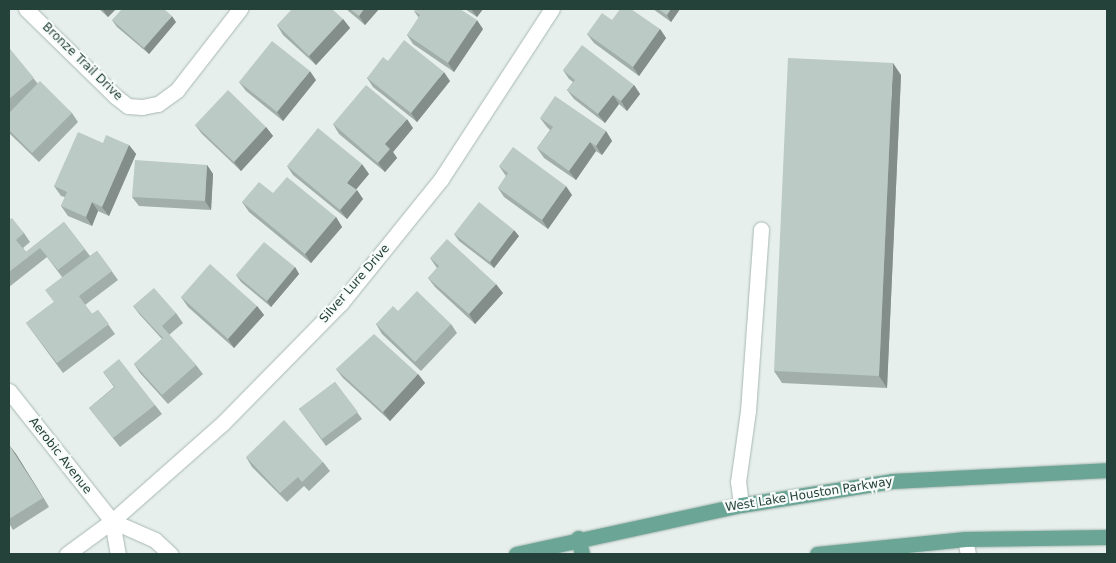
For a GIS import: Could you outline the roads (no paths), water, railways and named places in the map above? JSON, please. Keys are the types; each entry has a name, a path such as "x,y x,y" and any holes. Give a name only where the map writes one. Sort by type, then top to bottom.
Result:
{"main road":[{"name":"West Lake Houston Parkway","path":"516,554 578,538 741,505 892,481 1107,470"},
{"path":"817,554 966,547 1107,537"},
{"path":"578,538 582,554"}],"street":[{"name":"Bronze Trail Drive","path":"26,9 115,96 128,106 142,107 158,104 177,90 240,9"},
{"name":"Silver Lure Drive","path":"67,554 112,521 224,422 341,303 440,179 552,9"},
{"path":"741,505 738,482 748,411 761,229"},
{"name":"Aerobic Avenue","path":"9,391 112,521 155,540 170,554"},
{"name":"Aerobic Avenue","path":"112,521 118,554"}]}
